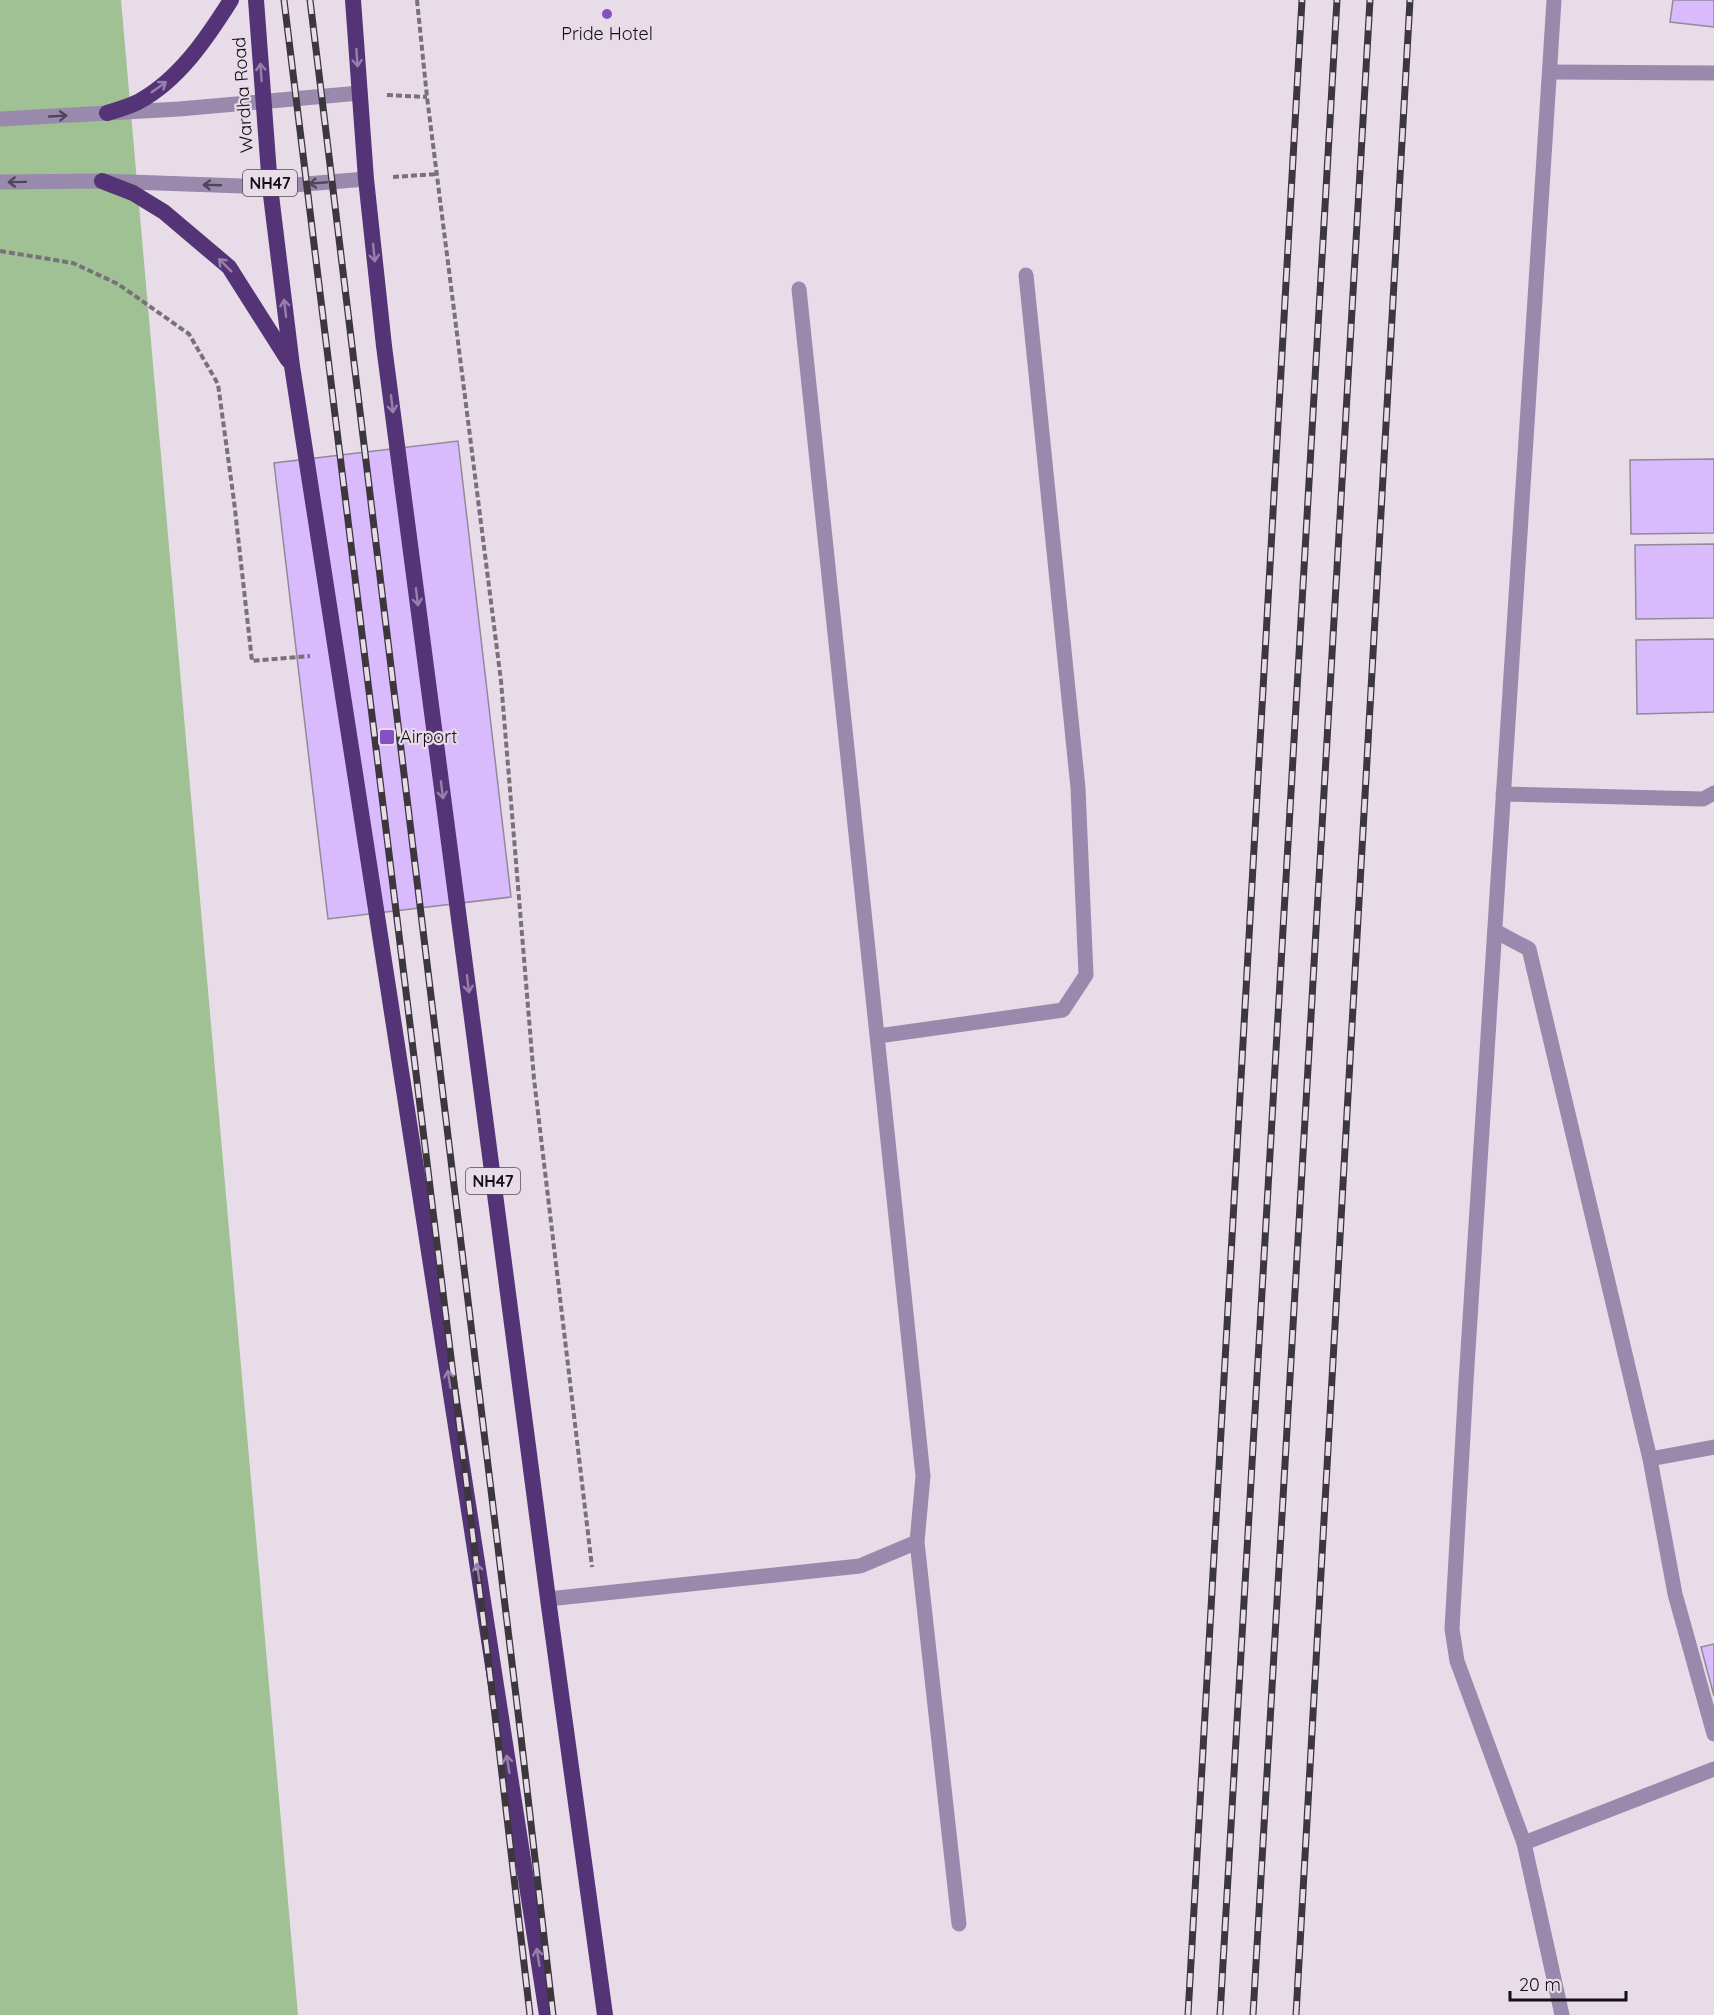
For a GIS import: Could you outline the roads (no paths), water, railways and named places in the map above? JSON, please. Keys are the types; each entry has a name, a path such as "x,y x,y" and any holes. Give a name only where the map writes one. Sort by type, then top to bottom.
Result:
{"highway":[{"path":"107,113 138,102 171,78 201,45 231,0"},
{"name":"Wardha Road","path":"256,0 270,187 292,366"},
{"name":"NH47","path":"353,0 366,179 386,357 548,1599 605,2015"},
{"path":"102,182 133,193 164,212 229,267 292,366"},
{"name":"NH47","path":"292,366 547,2015"}],"street":[{"path":"1554,0 1452,1629 1457,1660 1524,1843 1562,2015"},
{"path":"1550,72 1714,73"},
{"path":"0,119 360,93"},
{"path":"0,183 102,182 270,187 366,179"},
{"path":"878,1036 1063,1010 1086,975 1078,788 1026,275"},
{"path":"799,289 923,1476 917,1542 959,1924"},
{"path":"1503,794 1703,799 1714,793"},
{"path":"1494,931 1529,949 1650,1459 1675,1593 1714,1734"},
{"path":"1650,1459 1714,1447"},
{"path":"548,1599 860,1566 917,1542"},
{"path":"1524,1843 1714,1769"}],"railway":[{"path":"284,0 530,2015"},
{"path":"310,0 553,2015"},
{"path":"1188,2015 1302,0"},
{"path":"1220,2015 1337,0"},
{"path":"1253,2015 1370,0"},
{"path":"1296,2015 1410,0"}],"place":[{"name":"Pride Hotel","path":"607,14"},
{"name":"Airport","path":"387,737"}]}
